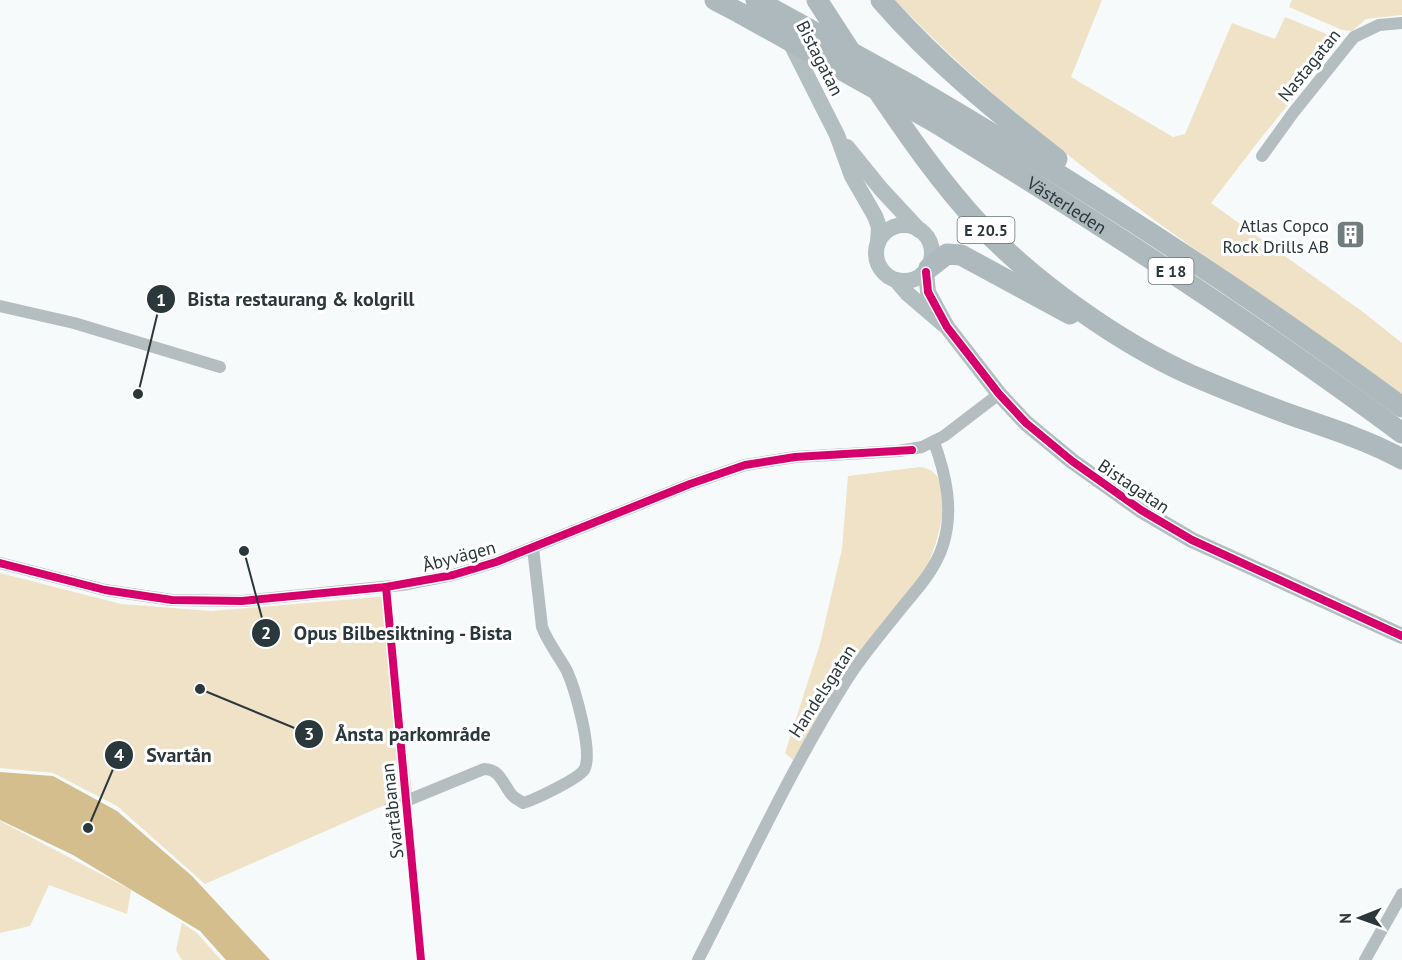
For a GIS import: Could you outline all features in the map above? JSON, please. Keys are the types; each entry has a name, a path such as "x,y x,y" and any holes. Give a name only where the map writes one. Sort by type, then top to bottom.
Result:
{"highway":[{"name":"Västerleden","path":"715,0 748,7 912,87 1009,143 1217,276 1402,407"},
{"name":"E 20.5","path":"817,0 897,120 931,165 983,227 1012,255 1069,301 1171,365 1236,394 1362,441 1402,459"},
{"path":"880,0 953,75 1088,183 1091,194"},
{"name":"Västerleden","path":"748,7 1134,246 1298,358 1402,433"},
{"name":"E 20.5","path":"927,270 947,255 965,257 1142,352 1151,354"}],"street":[{"name":"Bistagatan","path":"767,0 837,135 852,176 879,227 878,243"},
{"name":"Nastagatan","path":"1262,156 1305,96 1354,37 1379,25 1402,23"},
{"name":"Bistagatan","path":"837,135 881,189 919,230"},
{"path":"878,243 883,234 894,227 907,226 919,230"},
{"name":"E 20.5","path":"878,243 876,253 883,271 896,280 913,280 927,270 933,254 932,246 919,230"},
{"name":"Bistagatan","path":"927,270 928,292 947,327 999,394 1026,423 1071,461 1156,519 1214,551 1402,636"},
{"name":"Bistagatan","path":"896,280 908,294 947,327"},
{"path":"0,306 74,323 220,367"},
{"name":"Åbyvägen","path":"0,563 125,594 172,600 232,601 402,585 453,575 533,548 723,472 770,460 912,450 934,442 999,394"},
{"name":"Handelsgatan","path":"698,960 736,881 816,730 850,674 918,587 939,555 947,529 948,493 944,470 934,442"},
{"path":"390,808 484,769 490,769 498,774 512,796 523,803 535,800 583,772 586,763 580,710 566,670 546,638 542,627 533,548"},
{"path":"1365,960 1402,894"}],"shaded area":[{"path":"895,0 1102,0 1071,77 1173,137 1185,134 1232,23 1275,39 1285,17 1334,37 1339,42 1211,203 1363,312 1402,343 1402,394 1204,256 1075,161 952,57"},
{"path":"1292,0 1402,0 1402,15 1366,19 1352,31 1342,30 1289,7"},
{"path":"920,467 936,475 943,495 938,535 926,569 847,671 793,760 785,753 820,644 842,549 848,476"},
{"path":"0,573 121,604 211,611 389,596 412,793 205,884 117,806 53,773 0,768"},
{"path":"0,772 53,776 117,811 192,876 270,960 226,960 200,931 73,855 0,820"},
{"path":"0,821 131,890 127,914 49,885 30,926 0,933"},
{"path":"182,923 197,933 221,960 182,960 176,950"}],"cycle path":[{"path":"926,272 928,292 947,327 999,394 1026,423 1072,461 1141,510 1192,540 1402,636"},
{"path":"0,563 105,590 172,600 242,601 386,587 453,575 496,562 690,484 745,465 795,457 912,450"},
{"name":"Svartåbanan","path":"386,587 421,960"}],"place":[{"name":"Atlas Copco Rock Drills AB","path":"1350,235"},
{"name":"Bista restaurang & kolgrill","path":"138,394"},
{"name":"Opus Bilbesiktning - Bista","path":"244,551"},
{"name":"Ånsta parkområde","path":"200,689"},
{"name":"Svartån","path":"88,828"}]}
